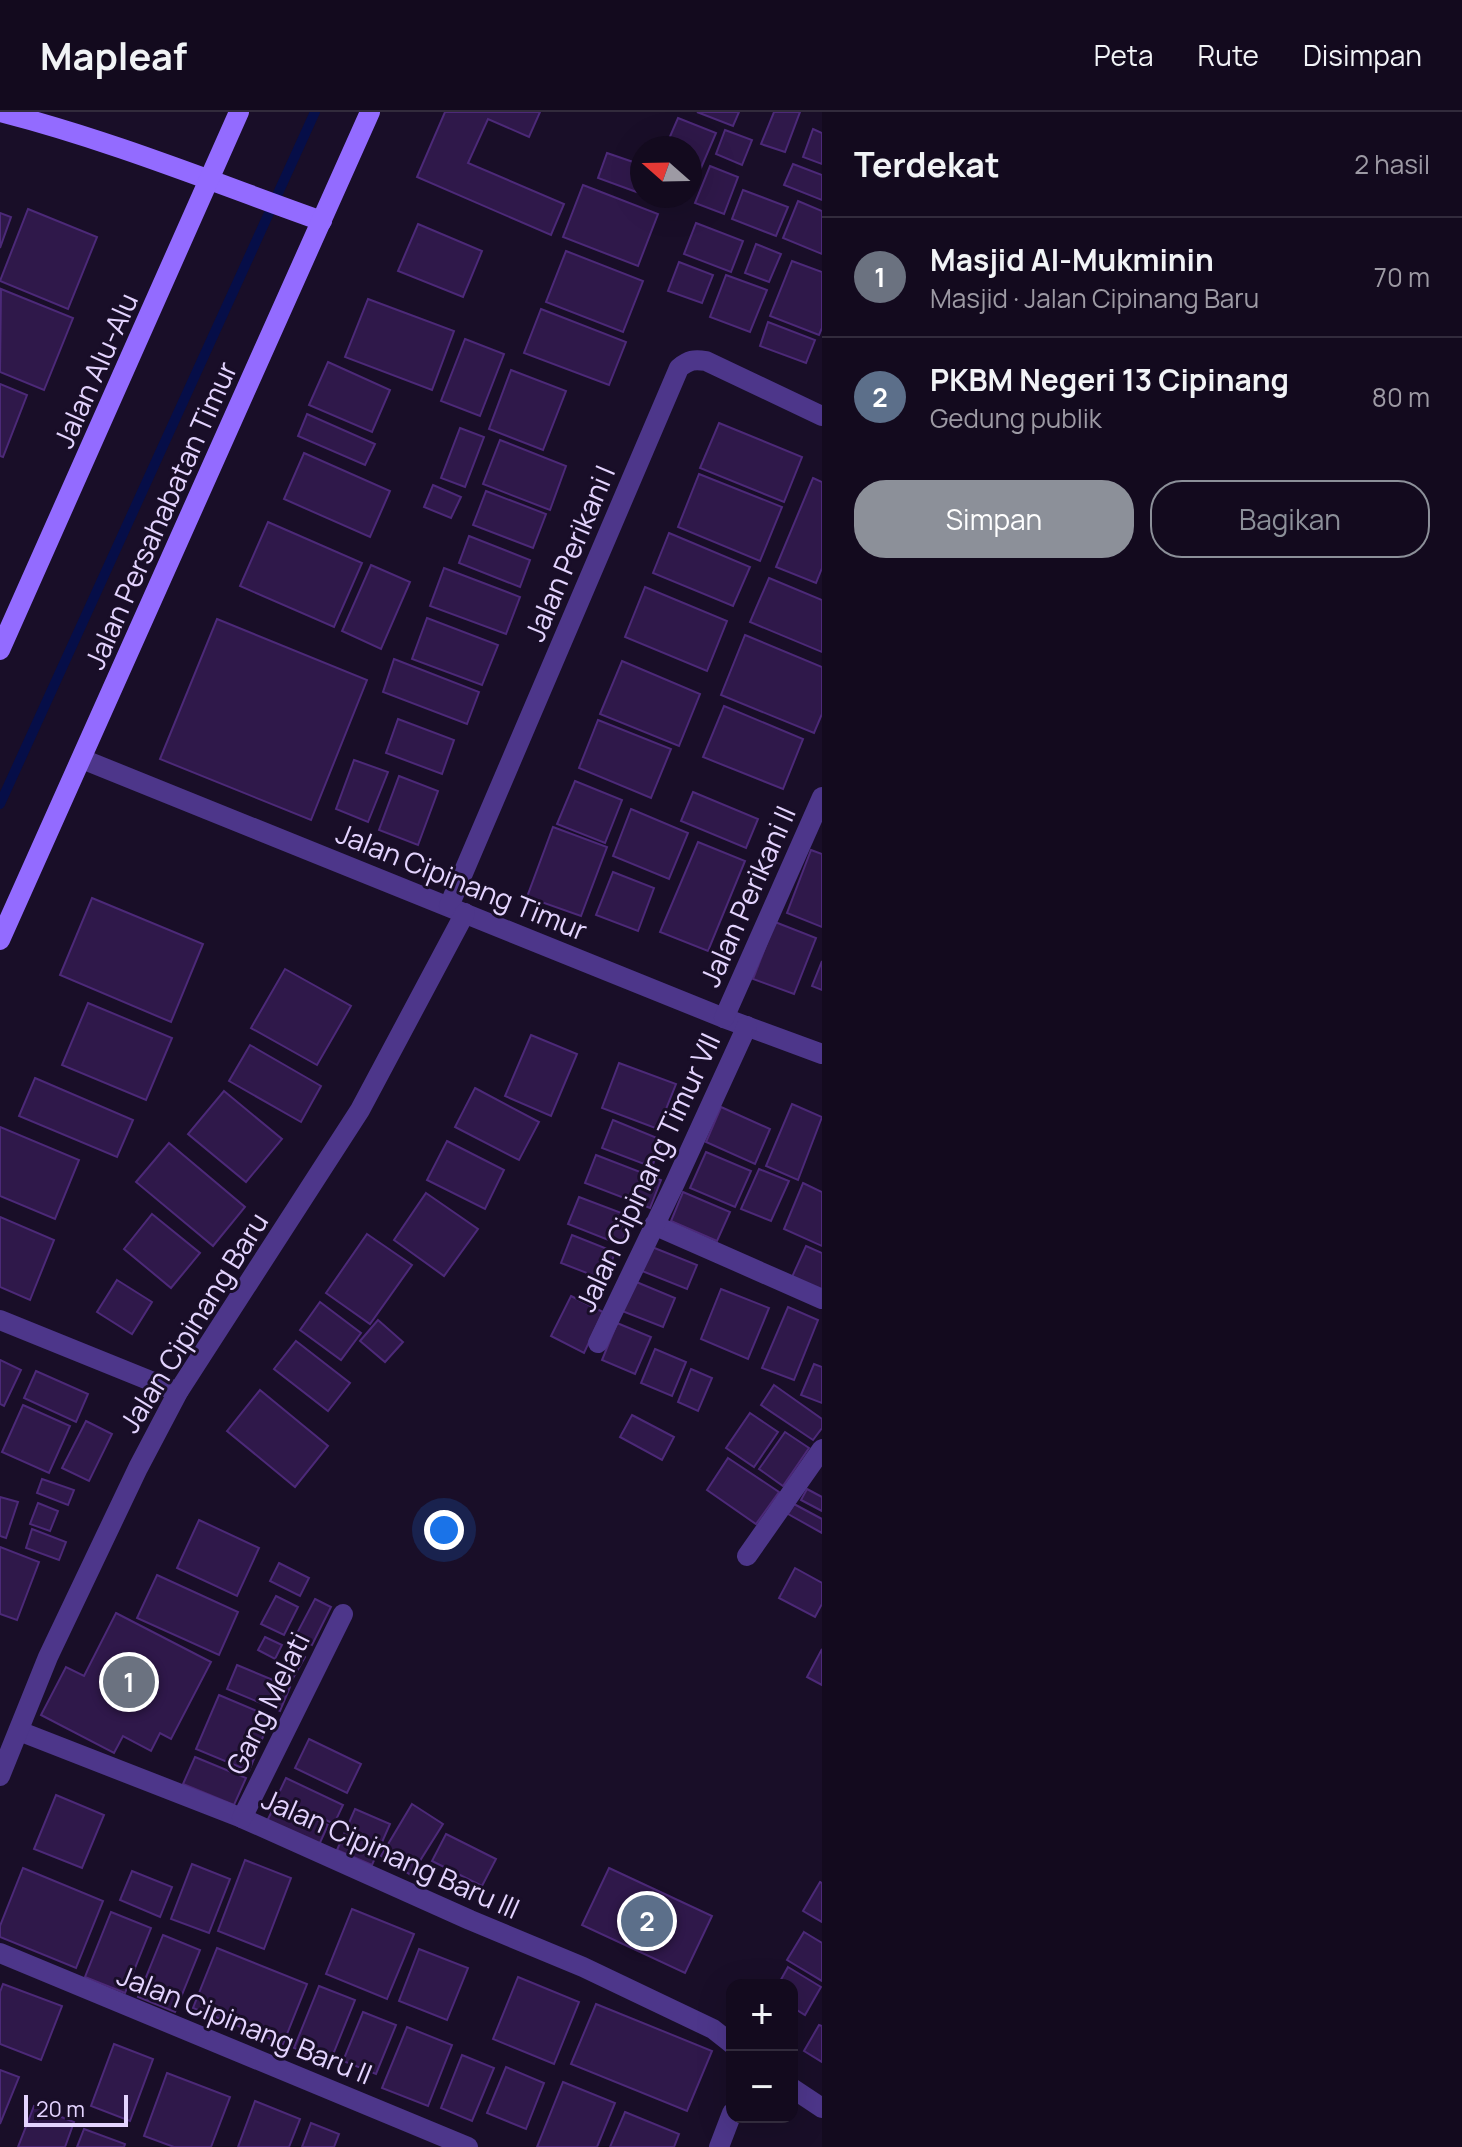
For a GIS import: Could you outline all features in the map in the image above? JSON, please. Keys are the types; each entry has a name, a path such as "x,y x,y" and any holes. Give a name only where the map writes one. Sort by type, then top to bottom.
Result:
{"street":[{"path":"0,112 63,128 322,221"},
{"name":"Jalan Alu-Alu","path":"0,650 239,112"},
{"name":"Jalan Persahabatan Timur","path":"0,940 370,112"},
{"name":"Jalan Perikani I","path":"457,909 679,368 695,359 706,361 822,416"},
{"name":"Jalan Cipinang Timur","path":"82,759 724,1018 822,1054"},
{"name":"Jalan Perikani II","path":"724,1018 822,797"},
{"name":"Jalan Cipinang Baru","path":"0,1776 48,1657 138,1468 178,1392 360,1110 457,909"},
{"name":"Jalan Cipinang Timur VII","path":"598,1343 747,1026"},
{"path":"654,1225 822,1299"},
{"path":"0,1320 178,1392"},
{"path":"747,1556 822,1449"},
{"name":"Gang Melati","path":"242,1818 343,1614"},
{"name":"Jalan Cipinang Baru III","path":"19,1731 242,1818 583,1967 713,2029 726,2039"},
{"name":"Jalan Cipinang Baru II","path":"0,1953 468,2147"},
{"path":"798,2092 822,2108"},
{"path":"719,2147 728,2123"}],"building":[{"path":"445,112 540,112 529,137 488,119 468,163 564,204 551,235 417,177"},
{"path":"697,112 739,112 733,126"},
{"path":"774,112 800,112 785,152 761,144"},
{"path":"678,118 716,133 702,166 702,136 670,136"},
{"path":"813,129 822,133 822,164 803,157"},
{"path":"725,130 752,140 742,165 716,154"},
{"path":"607,153 630,161 630,190 598,178"},
{"path":"793,164 822,175 822,200 784,185"},
{"path":"710,166 738,177 724,214 702,206 702,186"},
{"path":"583,185 630,203 630,208 642,208 658,214 638,266 563,237"},
{"path":"743,190 788,207 776,236 732,219"},
{"path":"798,201 822,211 822,254 783,238"},
{"path":"28,209 97,237 68,309 0,281"},
{"path":"0,213 11,217 0,248"},
{"path":"696,223 743,241 731,272 684,254"},
{"path":"418,224 482,251 463,297 398,271"},
{"path":"756,244 781,254 769,282 745,273"},
{"path":"566,251 643,281 623,332 546,302"},
{"path":"792,261 822,272 822,328 819,335 770,316"},
{"path":"679,262 713,275 702,303 668,291"},
{"path":"726,275 767,290 750,332 710,317"},
{"path":"1,289 73,318 44,390 0,372"},
{"path":"368,299 454,331 432,390 345,357"},
{"path":"541,309 626,342 609,385 524,353"},
{"path":"768,322 815,340 806,363 760,346"},
{"path":"465,339 504,354 480,416 441,401"},
{"path":"328,362 390,390 372,432 309,405"},
{"path":"511,370 566,391 543,450 489,429"},
{"path":"0,384 27,395 3,457 0,456"},
{"path":"307,414 375,444 365,465 298,436"},
{"path":"719,423 802,457 784,502 700,468"},
{"path":"460,428 484,437 465,487 441,478"},
{"path":"500,440 566,466 550,510 483,484"},
{"path":"304,453 390,491 370,537 284,499"},
{"path":"699,474 782,507 760,561 678,527"},
{"path":"813,478 822,482 822,568 816,583 776,567"},
{"path":"433,485 461,497 451,518 424,507"},
{"path":"486,491 546,514 533,548 473,525"},
{"path":"268,522 362,563 334,627 240,586"},
{"path":"669,533 750,567 733,606 653,573"},
{"path":"469,536 530,560 520,587 459,563"},
{"path":"371,565 410,582 381,649 342,631"},
{"path":"444,568 520,597 506,634 430,606"},
{"path":"769,578 822,600 822,652 750,622"},
{"path":"645,587 727,621 707,671 625,637"},
{"path":"427,618 498,645 482,685 412,659"},
{"path":"217,619 367,680 311,820 160,759"},
{"path":"745,635 822,667 822,714 814,733 721,695"},
{"path":"394,659 479,692 467,724 383,692"},
{"path":"622,661 700,694 679,746 600,714"},
{"path":"724,706 803,739 783,789 703,757"},
{"path":"398,719 454,740 442,774 386,753"},
{"path":"598,720 671,749 651,798 579,768"},
{"path":"354,760 388,772 368,822 336,809"},
{"path":"399,776 438,791 418,845 379,830"},
{"path":"575,781 622,800 605,843 557,824"},
{"path":"693,792 758,819 746,848 681,821"},
{"path":"631,809 688,833 669,879 613,856"},
{"path":"553,827 607,847 581,916 527,897"},
{"path":"698,842 745,861 708,951 660,932"},
{"path":"811,850 822,854 822,927 787,913"},
{"path":"613,872 654,888 638,931 596,915"},
{"path":"92,898 203,944 171,1022 60,975"},
{"path":"775,922 816,938 794,994 753,979"},
{"path":"822,961 822,990 812,986"},
{"path":"285,969 351,1006 317,1065 251,1028"},
{"path":"88,1003 172,1038 146,1100 62,1065"},
{"path":"531,1035 577,1054 551,1116 505,1096"},
{"path":"250,1045 321,1086 301,1122 229,1081"},
{"path":"619,1063 676,1084 658,1129 602,1108"},
{"path":"35,1078 133,1120 117,1157 19,1116"},
{"path":"475,1088 539,1122 519,1160 455,1127"},
{"path":"224,1091 282,1139 246,1182 188,1134"},
{"path":"792,1104 822,1117 798,1180 766,1166"},
{"path":"721,1107 770,1129 755,1164 706,1142"},
{"path":"613,1120 662,1140 652,1167 602,1148"},
{"path":"0,1127 79,1160 55,1219 0,1196"},
{"path":"447,1141 504,1170 485,1209 427,1180"},
{"path":"169,1143 245,1207 213,1246 136,1182"},
{"path":"706,1152 751,1171 735,1207 690,1188"},
{"path":"596,1155 661,1180 650,1208 585,1183"},
{"path":"759,1169 789,1181 771,1221 741,1209"},
{"path":"803,1183 822,1192 822,1246 784,1229"},
{"path":"683,1192 730,1212 717,1241 671,1221"},
{"path":"426,1193 478,1229 444,1276 394,1240"},
{"path":"579,1197 632,1217 621,1245 568,1224"},
{"path":"152,1214 200,1253 171,1288 124,1249"},
{"path":"0,1217 54,1240 30,1300 0,1287"},
{"path":"367,1234 412,1265 370,1324 326,1293"},
{"path":"572,1235 615,1252 605,1280 561,1263"},
{"path":"806,1246 822,1253 822,1290 792,1277"},
{"path":"652,1247 697,1265 687,1289 642,1271"},
{"path":"117,1280 152,1302 132,1334 97,1312"},
{"path":"634,1281 675,1298 663,1327 622,1311"},
{"path":"721,1289 769,1308 748,1359 701,1339"},
{"path":"571,1296 603,1312 584,1353 551,1336"},
{"path":"320,1302 361,1333 341,1360 300,1330"},
{"path":"788,1307 818,1320 794,1380 762,1368"},
{"path":"378,1320 403,1342 385,1362 360,1341"},
{"path":"617,1323 651,1337 635,1374 602,1360"},
{"path":"296,1341 350,1383 328,1411 274,1369"},
{"path":"655,1349 686,1362 672,1396 641,1383"},
{"path":"0,1360 21,1370 4,1406 0,1404"},
{"path":"814,1364 822,1367 822,1403 801,1395"},
{"path":"691,1369 712,1378 698,1411 678,1402"},
{"path":"36,1371 88,1394 76,1422 24,1398"},
{"path":"774,1385 822,1419 822,1428 813,1440 761,1405"},
{"path":"260,1390 328,1446 295,1487 227,1431"},
{"path":"23,1405 70,1426 49,1473 2,1452"},
{"path":"750,1413 778,1432 754,1467 726,1448"},
{"path":"632,1415 674,1437 662,1460 620,1437"},
{"path":"86,1421 112,1434 89,1481 62,1468"},
{"path":"785,1432 809,1448 783,1486 759,1469"},
{"path":"728,1458 779,1492 756,1524 707,1490"},
{"path":"42,1479 74,1490 68,1505 37,1493"},
{"path":"807,1489 822,1497 822,1511 801,1500"},
{"path":"0,1497 18,1502 6,1538 0,1536"},
{"path":"38,1503 58,1511 50,1531 30,1524"},
{"path":"794,1504 822,1519 822,1533 788,1514"},
{"path":"199,1520 259,1548 237,1596 177,1568"},
{"path":"32,1529 66,1542 59,1560 26,1548"},
{"path":"0,1547 39,1562 17,1620 0,1614"},
{"path":"279,1563 309,1578 300,1596 270,1581"},
{"path":"795,1568 822,1583 822,1604 815,1617 779,1598"},
{"path":"157,1575 238,1612 219,1655 137,1618"},
{"path":"276,1596 298,1607 284,1635 261,1624"},
{"path":"315,1599 331,1607 312,1645 295,1637"},
{"path":"116,1613 211,1662 171,1739 160,1733 151,1751 123,1736 114,1753 41,1715 66,1667 84,1676"},
{"path":"265,1637 282,1645 275,1659 258,1650"},
{"path":"822,1649 822,1685 807,1677"},
{"path":"293,1650 305,1657 292,1680 281,1674"},
{"path":"237,1665 290,1687 280,1711 227,1689"},
{"path":"219,1695 271,1717 249,1771 196,1749"},
{"path":"309,1739 361,1764 347,1793 295,1768"},
{"path":"195,1757 246,1778 234,1805 183,1784"},
{"path":"286,1778 343,1805 334,1824 277,1797"},
{"path":"56,1795 104,1815 82,1868 34,1849"},
{"path":"277,1801 328,1825 319,1845 267,1821"},
{"path":"412,1804 443,1824 411,1875 381,1856"},
{"path":"355,1809 390,1824 372,1865 337,1850"},
{"path":"446,1834 496,1859 482,1886 432,1861"},
{"path":"245,1860 291,1878 264,1949 218,1931"},
{"path":"192,1864 230,1879 209,1933 171,1919"},
{"path":"23,1868 103,1901 76,1968 0,1937 0,1926"},
{"path":"609,1868 712,1916 685,1973 582,1925"},
{"path":"132,1871 172,1887 160,1917 120,1900"},
{"path":"822,1883 822,1922 803,1911"},
{"path":"352,1909 414,1934 387,1999 326,1974"},
{"path":"111,1912 151,1928 125,1993 85,1977"},
{"path":"804,1932 822,1943 822,1981 787,1960"},
{"path":"163,1935 200,1950 175,2012 138,1997"},
{"path":"217,1948 307,1984 283,2044 193,2008"},
{"path":"419,1949 468,1968 447,2020 399,2001"},
{"path":"788,1967 821,1987 805,2015 798,2011 798,1979 781,1979"},
{"path":"518,1977 579,2002 554,2064 493,2039"},
{"path":"3,1984 62,2006 41,2060 0,2044 0,1992"},
{"path":"319,1986 355,2000 330,2062 294,2048"},
{"path":"596,2004 712,2051 687,2111 571,2064"},
{"path":"363,2012 396,2025 376,2074 343,2061"},
{"path":"819,2025 822,2026 822,2062 804,2051"},
{"path":"407,2027 452,2045 428,2106 382,2088"},
{"path":"114,2044 153,2059 130,2121 91,2106"},
{"path":"462,2055 494,2068 472,2121 441,2108"},
{"path":"506,2067 544,2083 526,2129 487,2113"},
{"path":"0,2070 19,2077 0,2124"},
{"path":"167,2073 230,2097 211,2147 174,2147 144,2136"},
{"path":"563,2082 615,2103 597,2147 537,2147"},
{"path":"255,2101 300,2119 289,2147 238,2147"},
{"path":"34,2106 74,2122 65,2147 18,2147"},
{"path":"625,2112 679,2134 674,2147 610,2147"},
{"path":"311,2123 339,2134 334,2147 302,2147"},
{"path":"84,2129 125,2144 124,2147 77,2147"}],"waterway":[{"path":"0,804 315,112"}],"place":[{"name":"Masjid Al-Mukminin","path":"129,1682"},
{"name":"PKBM Negeri 13 Cipinang","path":"647,1921"}]}
